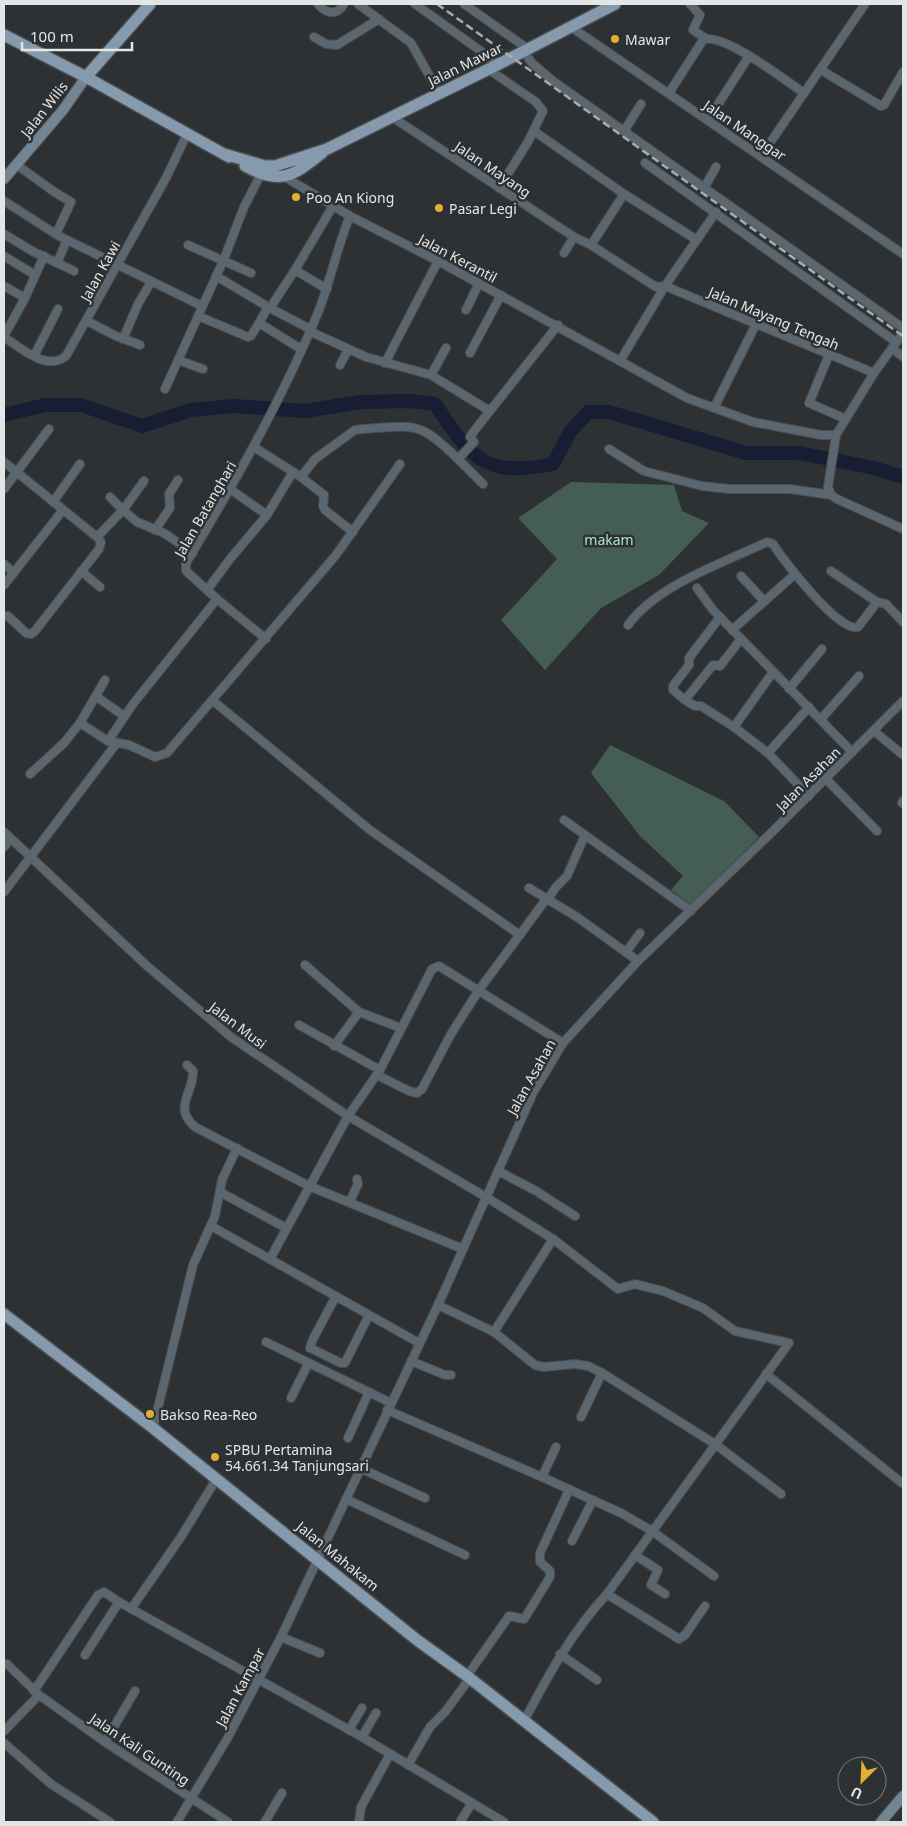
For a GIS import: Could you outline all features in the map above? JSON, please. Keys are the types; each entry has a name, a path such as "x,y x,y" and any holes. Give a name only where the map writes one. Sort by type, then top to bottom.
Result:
{"main road":[{"path":"86,78 150,4"},
{"name":"Jalan Mawar","path":"224,154 265,166 274,166 327,148 494,67 571,27 600,7 615,4"},
{"name":"Jalan Mawar","path":"4,35 261,174 285,177 327,148"},
{"name":"Jalan Wilis","path":"4,179 63,110 86,78"},
{"name":"Jalan Mahakam","path":"4,1314 217,1478 417,1640 524,1720 653,1822"},
{"path":"881,1822 903,1796"}],"street":[{"path":"318,4 323,10 335,13 344,4"},
{"path":"358,4 411,43 439,93"},
{"path":"415,4 494,67 540,107 543,115 499,188"},
{"path":"464,4 526,50 532,63 553,81 903,328"},
{"path":"690,4 700,15 692,30 705,38 728,43 804,93"},
{"path":"761,156 865,4"},
{"path":"314,37 326,44 337,45 379,19"},
{"name":"Jalan Manggar","path":"571,27 903,254"},
{"path":"669,93 705,38"},
{"path":"708,120 749,56"},
{"path":"821,70 881,106 884,105 903,72"},
{"path":"624,131 641,104"},
{"name":"Jalan Mayang","path":"392,116 574,237 591,245"},
{"path":"534,131 624,194 697,240"},
{"name":"Jalan Kawi","path":"4,337 34,356 48,362 62,360 87,321 166,178 187,134"},
{"path":"645,163 716,212 894,345 903,357"},
{"path":"17,165 53,192 71,202 56,234"},
{"path":"704,188 716,167"},
{"path":"165,389 224,259 244,207 261,174"},
{"name":"Jalan Kerantil","path":"285,177 350,216 558,325 687,398 770,426 835,438"},
{"path":"591,245 624,194"},
{"path":"4,201 56,234 116,266 202,306"},
{"path":"198,316 248,337 251,336 295,270 332,206"},
{"path":"620,361 665,286 716,212"},
{"name":"Jalan Batanghari","path":"266,639 186,571 186,563 264,428 327,288 338,242 350,216"},
{"path":"4,234 74,271"},
{"path":"564,253 574,237"},
{"path":"57,263 67,240"},
{"path":"188,245 224,259 251,273"},
{"name":"Jalan Mayang Tengah","path":"591,245 656,287 665,286 874,373"},
{"path":"4,256 35,275"},
{"path":"4,337 25,298 44,256"},
{"path":"385,364 438,261"},
{"path":"295,270 327,288"},
{"path":"216,276 309,330 348,350 385,364 431,375 490,411"},
{"path":"122,339 150,282"},
{"path":"466,310 479,283"},
{"path":"4,286 25,298"},
{"path":"470,353 501,295"},
{"path":"34,356 58,308"},
{"path":"87,321 122,339 140,345"},
{"path":"258,323 301,349"},
{"path":"714,408 756,324"},
{"path":"460,458 474,442 471,436 558,325"},
{"path":"831,495 828,487 835,438 874,373 903,333"},
{"path":"431,375 446,348"},
{"path":"340,365 348,350"},
{"path":"829,354 809,403 846,419"},
{"path":"178,360 203,370"},
{"path":"301,477 315,459 356,430 412,426 435,438 460,458 483,484"},
{"path":"4,489 49,429"},
{"path":"254,447 301,477 324,495 323,506 325,510 353,532"},
{"path":"609,449 644,471 702,486 729,489 790,489 831,495 903,529"},
{"path":"4,462 101,542 99,549 35,631 30,634 26,633 8,616 4,616"},
{"path":"53,502 80,464"},
{"path":"80,723 112,742 130,746 155,757 161,757 266,639 353,532 400,464"},
{"path":"207,590 267,515 293,472"},
{"path":"154,530 170,508 168,494 178,480"},
{"path":"97,537 123,510 144,481"},
{"path":"230,489 267,515"},
{"path":"110,497 137,522 164,533 193,553"},
{"path":"4,585 63,510"},
{"path":"628,625 644,607 688,579 767,542 774,546 794,575 811,593 852,628 858,627 878,602"},
{"path":"4,564 14,573"},
{"path":"831,570 878,602 886,604 903,622"},
{"path":"81,571 100,587"},
{"path":"732,630 794,575"},
{"path":"741,576 764,601"},
{"path":"697,588 720,618 852,752"},
{"path":"4,892 112,742 124,716 217,599"},
{"path":"720,618 689,658 689,665 673,686 673,690 685,700 695,706 702,706 734,727 768,753 808,796"},
{"path":"685,700 714,665 720,666 741,639"},
{"path":"789,689 822,649"},
{"path":"734,727 773,672"},
{"path":"821,719 860,676"},
{"path":"30,774 64,743 80,723 97,697 105,680"},
{"path":"97,697 124,716"},
{"path":"212,700 370,830 520,936"},
{"name":"Jalan Asahan","path":"318,1560 464,1249 533,1093 563,1042 638,962 902,705"},
{"path":"768,753 809,707"},
{"path":"874,731 903,755"},
{"path":"826,779 877,831"},
{"path":"564,820 691,910"},
{"name":"Jalan Musi","path":"4,832 146,965 231,1038 348,1116 486,1197 553,1239 620,1289 636,1284 664,1291 703,1308 735,1331 788,1342 766,1374"},
{"path":"300,1025 409,1091 418,1092 422,1089 451,1034 480,990 556,887 567,876 585,835"},
{"path":"4,847 10,839"},
{"path":"529,888 577,916 638,962"},
{"path":"626,952 640,933"},
{"path":"306,965 359,1012 402,1028"},
{"path":"270,1260 348,1116 378,1073 432,969 436,966 480,990 563,1042"},
{"path":"334,1046 359,1012"},
{"path":"187,1065 194,1072 194,1076 185,1100 188,1121 195,1127 309,1186 350,1201 464,1249"},
{"path":"153,1428 192,1265 210,1226 222,1180 237,1148"},
{"path":"498,1171 536,1190 575,1216"},
{"path":"350,1201 358,1184 357,1179"},
{"path":"220,1192 286,1228"},
{"path":"210,1226 419,1343"},
{"path":"497,1327 553,1239"},
{"path":"336,1296 310,1348 341,1364 345,1363 369,1314"},
{"path":"438,1305 497,1327 535,1364 544,1367 575,1364 588,1366 602,1373 715,1444 781,1494"},
{"path":"266,1342 369,1392 389,1406 594,1500 652,1531 714,1576"},
{"path":"411,1361 445,1375 451,1375"},
{"path":"291,1398 308,1364"},
{"path":"582,1417 602,1373"},
{"path":"524,1720 560,1654 590,1612 607,1594 766,1374 902,1483"},
{"path":"348,1438 369,1392"},
{"path":"542,1477 556,1447"},
{"path":"360,1468 425,1498"},
{"path":"131,1609 181,1537 217,1478"},
{"path":"408,1765 430,1727 445,1712 509,1616 524,1619 550,1577 550,1571 540,1562 540,1553 569,1490"},
{"path":"346,1499 465,1555"},
{"path":"572,1541 594,1500"},
{"path":"634,1555 658,1570 651,1585 666,1594"},
{"name":"Jalan Kampar","path":"177,1822 260,1680 318,1560"},
{"path":"4,1731 36,1693 100,1592 104,1592 131,1609 362,1737 504,1822"},
{"path":"607,1594 679,1639 685,1636 705,1606"},
{"path":"84,1655 119,1602"},
{"path":"281,1637 320,1653"},
{"path":"560,1654 597,1680"},
{"name":"Jalan Kali Gunting","path":"7,1664 36,1693 105,1742 228,1822"},
{"path":"105,1742 135,1690"},
{"path":"349,1730 362,1708"},
{"path":"362,1737 376,1713"},
{"path":"4,1743 51,1784 110,1822"},
{"path":"359,1822 361,1807 390,1754"},
{"path":"265,1822 282,1793"},
{"path":"460,1822 472,1803"}],"green space":[{"name":"makam","path":"571,482 674,485 682,511 709,523 659,575 601,608 545,670 501,620 557,559 518,518"},
{"path":"610,745 724,801 759,837 691,905 671,890 683,876 640,836 591,773"}],"waterway":[{"path":"4,415 45,405 81,405 142,426 191,410 234,406 305,411 360,402 410,401 435,404 459,438 482,459 495,465 511,468 530,468 553,464 570,432 588,412 609,412 746,453 799,453 874,468 903,477"}],"railway":[{"path":"437,4 903,336"}],"place":[{"name":"Mawar","path":"615,39"},
{"name":"Poo An Kiong","path":"296,197"},
{"name":"Pasar Legi","path":"439,208"},
{"name":"Bakso Rea-Reo","path":"150,1414"},
{"name":"SPBU Pertamina 54.661.34 Tanjungsari","path":"215,1457"}]}
